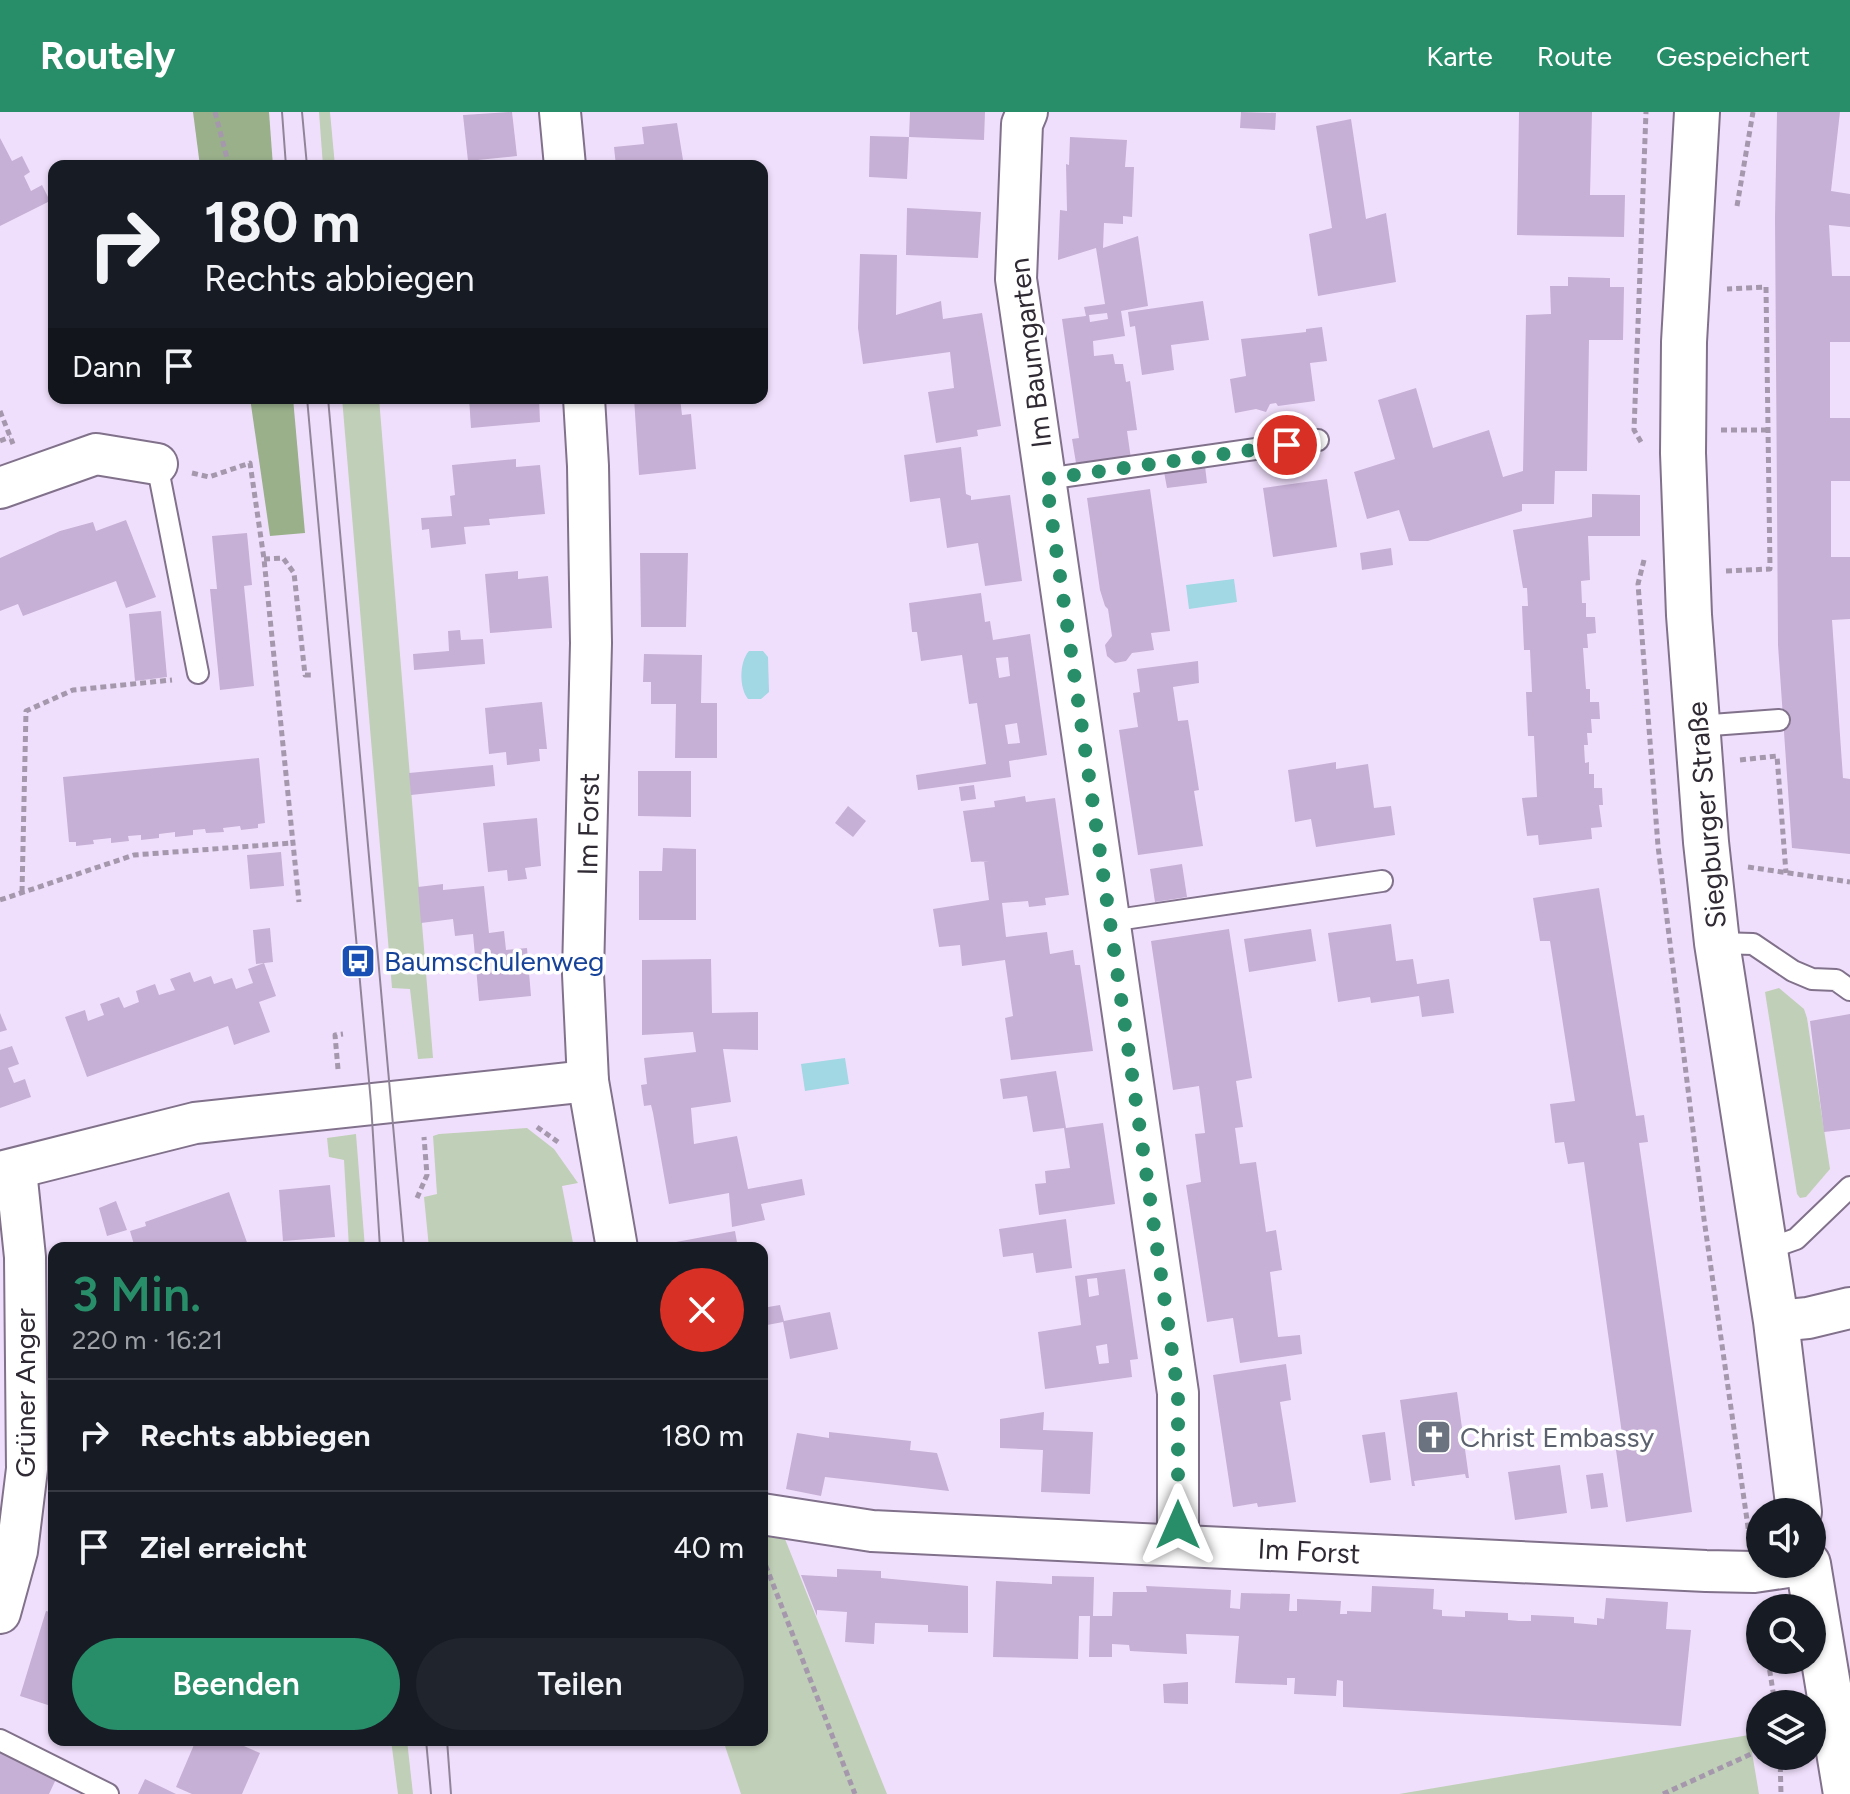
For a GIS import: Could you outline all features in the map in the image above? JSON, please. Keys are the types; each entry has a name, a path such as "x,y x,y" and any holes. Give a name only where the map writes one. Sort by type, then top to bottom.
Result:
{"main road":[{"name":"Siegburger Straße","path":"1697,112 1684,342 1683,453 1689,615 1717,943 1776,1321 1797,1498"},
{"path":"1810,1578 1846,1794"}],"street":[{"path":"560,112 564,160"},
{"name":"Im Baumgarten","path":"1027,112 1022,124 1016,279 1178,1393 1178,1545"},
{"name":"Im Forst","path":"584,404 591,643 583,974 588,1081 616,1242"},
{"path":"0,488 96,454 157,464"},
{"path":"8,1171 195,1123 588,1081"},
{"name":"Grüner Anger","path":"0,1613 17,1551 27,1469 25,1257 8,1171"},
{"path":"1776,1321 1808,1318 1850,1308"},
{"name":"Im Forst","path":"768,1515 872,1531 1746,1572"}],"lane":[{"path":"1046,479 1318,440"},
{"path":"157,464 198,673"},
{"path":"1698,726 1779,720"},
{"path":"1110,921 1382,881"},
{"path":"1717,943 1753,944 1793,971 1812,979 1836,980 1850,990"},
{"path":"1765,1250 1796,1239 1850,1187"},
{"path":"0,1740 108,1794"}],"path":[{"path":"215,112 227,160"},
{"path":"1717,572 1770,569 1766,287 1725,289"},
{"path":"1719,430 1768,430"},
{"path":"0,441 10,437"},
{"path":"157,464 209,477 250,463 264,559 299,902"},
{"path":"264,559 283,558 294,573 305,675 312,675"},
{"path":"1640,570 1638,584 1648,742 1658,846 1704,1219 1746,1508"},
{"path":"22,892 26,711 73,690 168,681 198,673"},
{"path":"1728,761 1777,756 1786,873"},
{"path":"0,900 134,855 293,843"},
{"path":"1740,866 1850,882"},
{"path":"528,1121 562,1145"},
{"path":"417,1198 427,1175 423,1127"},
{"path":"768,1571 855,1794"},
{"path":"1663,1794 1746,1756"},
{"path":"1780,1770 1781,1794"}],"shaded area":[{"path":"193,112 269,112 273,160 199,160"},
{"path":"319,112 330,112 334,160 323,160"},
{"path":"251,404 294,404 305,533 270,536"},
{"path":"343,404 379,404 433,1058 418,1059 410,989 392,988"},
{"path":"1234,579 1237,602 1189,609 1186,585"},
{"path":"749,651 763,651 768,657 769,692 761,699 748,699 743,688 742,668"},
{"path":"1779,988 1804,1009 1807,1018 1830,1169 1806,1197 1800,1198 1765,992"},
{"path":"845,1058 849,1084 805,1091 801,1064"},
{"path":"527,1128 554,1149 578,1183 562,1186 573,1242 428,1242 424,1197 437,1194 433,1136"},
{"path":"356,1134 365,1242 349,1242 344,1160 329,1157 327,1138"},
{"path":"768,1533 783,1534 887,1794 741,1794 725,1746 768,1746"},
{"path":"1746,1736 1746,1770 1755,1770 1759,1794 1399,1794"},
{"path":"392,1746 408,1746 413,1794 398,1794"}],"building":[{"path":"512,112 517,156 468,160 463,115"},
{"path":"910,112 985,112 984,140 909,137"},
{"path":"1241,112 1276,113 1275,130 1240,128"},
{"path":"1519,112 1592,112 1590,195 1625,195 1624,237 1517,235"},
{"path":"1777,112 1840,112 1831,191 1850,194 1850,227 1829,225 1832,276 1850,276 1850,342 1830,342 1830,418 1850,418 1850,481 1831,481 1831,557 1850,557 1850,619 1832,620 1843,778 1850,779 1850,854 1792,848 1778,645"},
{"path":"1351,119 1366,219 1386,213 1396,282 1318,296 1309,234 1332,228 1316,126"},
{"path":"677,123 683,160 615,160 614,147 644,144 642,127"},
{"path":"870,136 909,137 907,179 869,177"},
{"path":"1070,137 1127,140 1125,167 1134,167 1132,217 1123,216 1123,224 1104,223 1103,248 1138,236 1148,306 1121,311 1125,336 1093,341 1094,356 1113,354 1115,364 1123,364 1126,382 1130,381 1137,430 1127,431 1131,459 1076,463 1072,439 1079,438 1062,319 1086,316 1084,307 1105,304 1096,248 1058,260 1060,210 1067,211 1066,164 1069,165","holes":["1107,313 1108,319 1090,322 1089,315"]},
{"path":"0,138 12,161 22,156 30,172 24,176 31,191 42,185 48,202 0,226"},
{"path":"907,208 981,212 978,258 906,255"},
{"path":"860,254 897,255 896,315 941,301 943,319 982,313 1001,426 977,430 978,436 936,443 928,392 954,388 950,352 863,364 858,328"},
{"path":"1568,277 1610,278 1610,287 1624,287 1623,340 1589,340 1587,471 1555,471 1554,504 1522,504 1522,511 1428,541 1409,541 1399,510 1367,519 1354,472 1395,459 1378,400 1416,388 1433,448 1489,430 1503,477 1523,471 1526,315 1551,314 1550,286 1568,286"},
{"path":"1203,301 1209,340 1171,345 1174,370 1142,375 1135,326 1130,327 1128,312"},
{"path":"1322,327 1327,361 1310,363 1315,401 1278,406 1276,403 1270,404 1266,412 1256,409 1235,413 1230,379 1246,376 1241,339 1306,332 1306,329"},
{"path":"469,404 539,404 540,422 471,428"},
{"path":"634,404 681,404 682,415 691,414 696,469 639,475"},
{"path":"961,447 966,494 971,496 971,500 1010,495 1022,581 985,586 978,543 947,548 940,498 910,502 904,455"},
{"path":"516,459 516,467 540,465 545,514 489,519 490,525 464,527 466,544 431,548 429,529 422,530 421,518 452,516 450,496 455,495 452,465"},
{"path":"1205,466 1207,483 1167,488 1164,472"},
{"path":"1327,479 1337,547 1273,557 1263,488"},
{"path":"1150,489 1170,631 1151,633 1154,650 1132,653 1126,661 1115,663 1107,656 1105,645 1112,636 1108,609 1100,590 1087,498"},
{"path":"1592,494 1640,495 1640,536 1588,536 1590,580 1581,581 1586,617 1595,617 1596,633 1587,634 1588,648 1583,648 1586,689 1590,689 1590,702 1599,702 1600,719 1591,719 1592,733 1587,733 1588,745 1584,745 1585,763 1589,762 1589,774 1594,774 1594,788 1602,788 1603,805 1599,805 1602,827 1591,828 1592,839 1539,845 1538,835 1527,836 1522,798 1537,797 1534,736 1528,736 1526,692 1532,692 1530,650 1524,650 1522,606 1528,606 1527,588 1523,588 1513,530 1592,517"},
{"path":"126,520 156,597 126,608 116,581 23,616 18,604 0,611 0,558 60,531 93,522 96,531"},
{"path":"247,533 252,585 244,586 254,686 220,690 210,589 217,589 212,536"},
{"path":"1391,548 1393,565 1362,570 1360,553"},
{"path":"640,553 688,553 686,627 641,627"},
{"path":"518,571 518,579 548,576 552,628 490,633 485,574"},
{"path":"981,593 985,622 990,621 993,640 1030,634 1047,755 1009,761 1011,777 918,790 916,775 986,764 977,703 969,704 962,655 921,661 917,632 912,632 909,603","holes":["1008,657 1010,676 999,678 996,658","1017,723 1020,743 1008,744 1005,725"]},
{"path":"161,611 167,677 135,681 129,614"},
{"path":"460,630 461,640 483,639 485,664 414,670 413,654 449,651 448,631"},
{"path":"644,654 702,655 701,703 717,703 717,758 675,758 676,704 651,704 651,682 643,682"},
{"path":"1198,661 1199,683 1173,687 1178,721 1188,720 1199,790 1194,791 1203,846 1138,855 1119,730 1138,727 1133,693 1140,692 1137,669"},
{"path":"542,702 547,749 539,749 540,761 507,765 506,752 489,754 485,708"},
{"path":"259,758 265,823 258,824 258,828 241,830 240,826 223,828 224,832 206,833 205,829 193,830 193,835 175,837 175,832 141,840 141,835 128,836 129,841 111,843 111,838 76,846 76,842 69,842 63,777"},
{"path":"1336,762 1336,769 1368,764 1374,808 1391,806 1395,835 1316,847 1311,819 1295,822 1288,770"},
{"path":"493,765 495,786 411,795 409,773"},
{"path":"638,771 691,771 691,817 638,816"},
{"path":"974,785 976,799 961,801 959,787"},
{"path":"1025,796 1026,802 1055,798 1069,895 1045,898 1046,905 1029,907 1028,901 1002,903 1006,937 1047,932 1050,954 1073,950 1075,965 1080,965 1093,1051 1011,1060 1005,1018 1013,1016 1005,960 962,966 960,945 939,947 933,909 989,900 984,861 971,862 963,811 995,807 994,801"},
{"path":"848,806 866,821 853,837 835,823"},
{"path":"537,818 541,866 525,868 527,879 508,881 507,870 488,872 483,823"},
{"path":"663,848 696,849 696,920 639,920 639,871 662,871"},
{"path":"281,852 284,886 250,889 247,855"},
{"path":"1182,864 1187,897 1155,902 1150,869"},
{"path":"443,884 443,890 484,886 489,933 504,931 506,950 527,948 531,996 479,1001 473,934 455,936 453,919 421,923 418,887"},
{"path":"1599,888 1636,1116 1644,1115 1648,1142 1639,1143 1692,1512 1626,1522 1615,1443 1623,1441 1584,1162 1568,1164 1564,1142 1555,1143 1550,1104 1575,1101 1550,941 1540,941 1533,898"},
{"path":"1391,924 1396,961 1413,959 1417,984 1449,979 1454,1013 1422,1017 1419,996 1371,1003 1370,997 1338,1002 1328,933"},
{"path":"270,928 273,962 256,964 253,930"},
{"path":"1229,929 1252,1078 1236,1081 1243,1127 1235,1128 1240,1164 1256,1162 1266,1232 1276,1230 1282,1270 1270,1272 1278,1337 1300,1335 1302,1354 1240,1363 1233,1318 1207,1322 1186,1185 1201,1182 1195,1134 1205,1133 1199,1086 1173,1090 1151,941"},
{"path":"1311,929 1316,961 1249,972 1244,939"},
{"path":"711,959 712,1013 758,1012 758,1050 723,1049 731,1102 691,1108 694,1144 737,1136 748,1189 802,1179 805,1195 761,1204 765,1220 732,1227 729,1193 669,1204 653,1113 651,1105 644,1106 641,1085 647,1084 644,1058 696,1052 693,1032 642,1035 642,960"},
{"path":"264,963 276,996 259,1002 270,1032 234,1045 228,1026 87,1077 65,1017 85,1010 88,1021 104,1015 100,1004 119,997 124,1008 139,1002 136,991 155,984 159,995 175,990 170,979 190,972 194,982 211,976 214,984 232,978 236,989 253,983 248,969"},
{"path":"0,1013 7,1030 0,1032"},
{"path":"1850,1014 1850,1129 1824,1132 1810,1021"},
{"path":"12,1046 19,1064 8,1068 14,1083 25,1079 31,1097 0,1108 0,1050"},
{"path":"1056,1071 1066,1128 1103,1123 1115,1204 1039,1215 1035,1184 1046,1183 1045,1171 1070,1168 1064,1128 1033,1132 1027,1096 1003,1099 1000,1079"},
{"path":"330,1185 335,1237 283,1241 279,1190"},
{"path":"229,1192 247,1242 133,1242 130,1231 146,1226 145,1222"},
{"path":"116,1201 127,1230 107,1236 99,1208"},
{"path":"1066,1219 1072,1268 1036,1273 1033,1253 1003,1257 999,1229"},
{"path":"735,1231 737,1242 676,1242"},
{"path":"1125,1269 1138,1359 1130,1360 1132,1377 1045,1389 1038,1332 1081,1325 1075,1276","holes":["1097,1278 1099,1295 1089,1297 1087,1279","1107,1344 1109,1363 1099,1364 1096,1346"]},
{"path":"780,1305 784,1321 830,1312 838,1349 790,1359 783,1322 768,1325 768,1307"},
{"path":"1286,1364 1291,1400 1280,1402 1296,1502 1233,1507 1213,1375"},
{"name":"Christ Embassy","path":"1457,1392 1469,1478 1465,1474 1414,1481 1415,1486 1412,1486 1400,1400"},
{"path":"1044,1412 1043,1430 1093,1432 1090,1494 1041,1492 1043,1450 1000,1448 1000,1419"},
{"path":"829,1432 911,1441 910,1450 937,1453 949,1491 825,1477 821,1496 786,1489 797,1433 829,1438"},
{"path":"1385,1432 1391,1480 1370,1483 1362,1435"},
{"path":"1560,1465 1567,1513 1515,1520 1508,1472"},
{"path":"1603,1473 1608,1507 1591,1509 1586,1475"},
{"path":"837,1569 881,1571 881,1578 968,1586 968,1633 928,1632 928,1625 875,1623 874,1644 845,1642 847,1612 817,1610 817,1616 801,1575 837,1577"},
{"path":"1052,1576 1094,1577 1093,1616 1112,1616 1113,1592 1147,1592 1146,1586 1231,1590 1230,1608 1240,1609 1241,1593 1290,1594 1289,1611 1297,1611 1297,1599 1341,1601 1340,1614 1347,1614 1347,1611 1371,1612 1372,1586 1434,1589 1433,1609 1442,1610 1442,1616 1465,1617 1465,1611 1508,1613 1508,1620 1531,1621 1531,1615 1574,1617 1574,1623 1597,1625 1597,1618 1604,1619 1606,1598 1668,1602 1666,1629 1691,1630 1681,1726 1343,1707 1343,1681 1337,1680 1336,1696 1294,1694 1295,1678 1287,1678 1287,1685 1235,1683 1239,1636 1186,1634 1187,1654 1130,1651 1129,1645 1112,1644 1112,1657 1089,1657 1090,1616 1079,1616 1078,1659 993,1657 996,1581 1052,1584"},
{"path":"46,1611 48,1612 48,1705 20,1696"},
{"path":"1188,1682 1188,1704 1164,1703 1163,1684"},
{"path":"193,1746 244,1746 260,1753 242,1794 192,1794 176,1787"},
{"path":"0,1750 57,1777 49,1794 0,1794"},
{"path":"145,1779 176,1794 138,1794"}],"tram line":[{"path":"282,112 286,160"},
{"path":"302,112 306,160"},
{"path":"308,404 371,1103 380,1242"},
{"path":"329,404 403,1242"},
{"path":"427,1746 431,1794"},
{"path":"447,1746 451,1794"}],"place":[{"name":"Baumschulenweg","path":"358,961"},
{"name":"Christ Embassy","path":"1434,1437"}],"route":[{"path":"1178,1525 1178,1393 1046,479 1287,445"}]}
